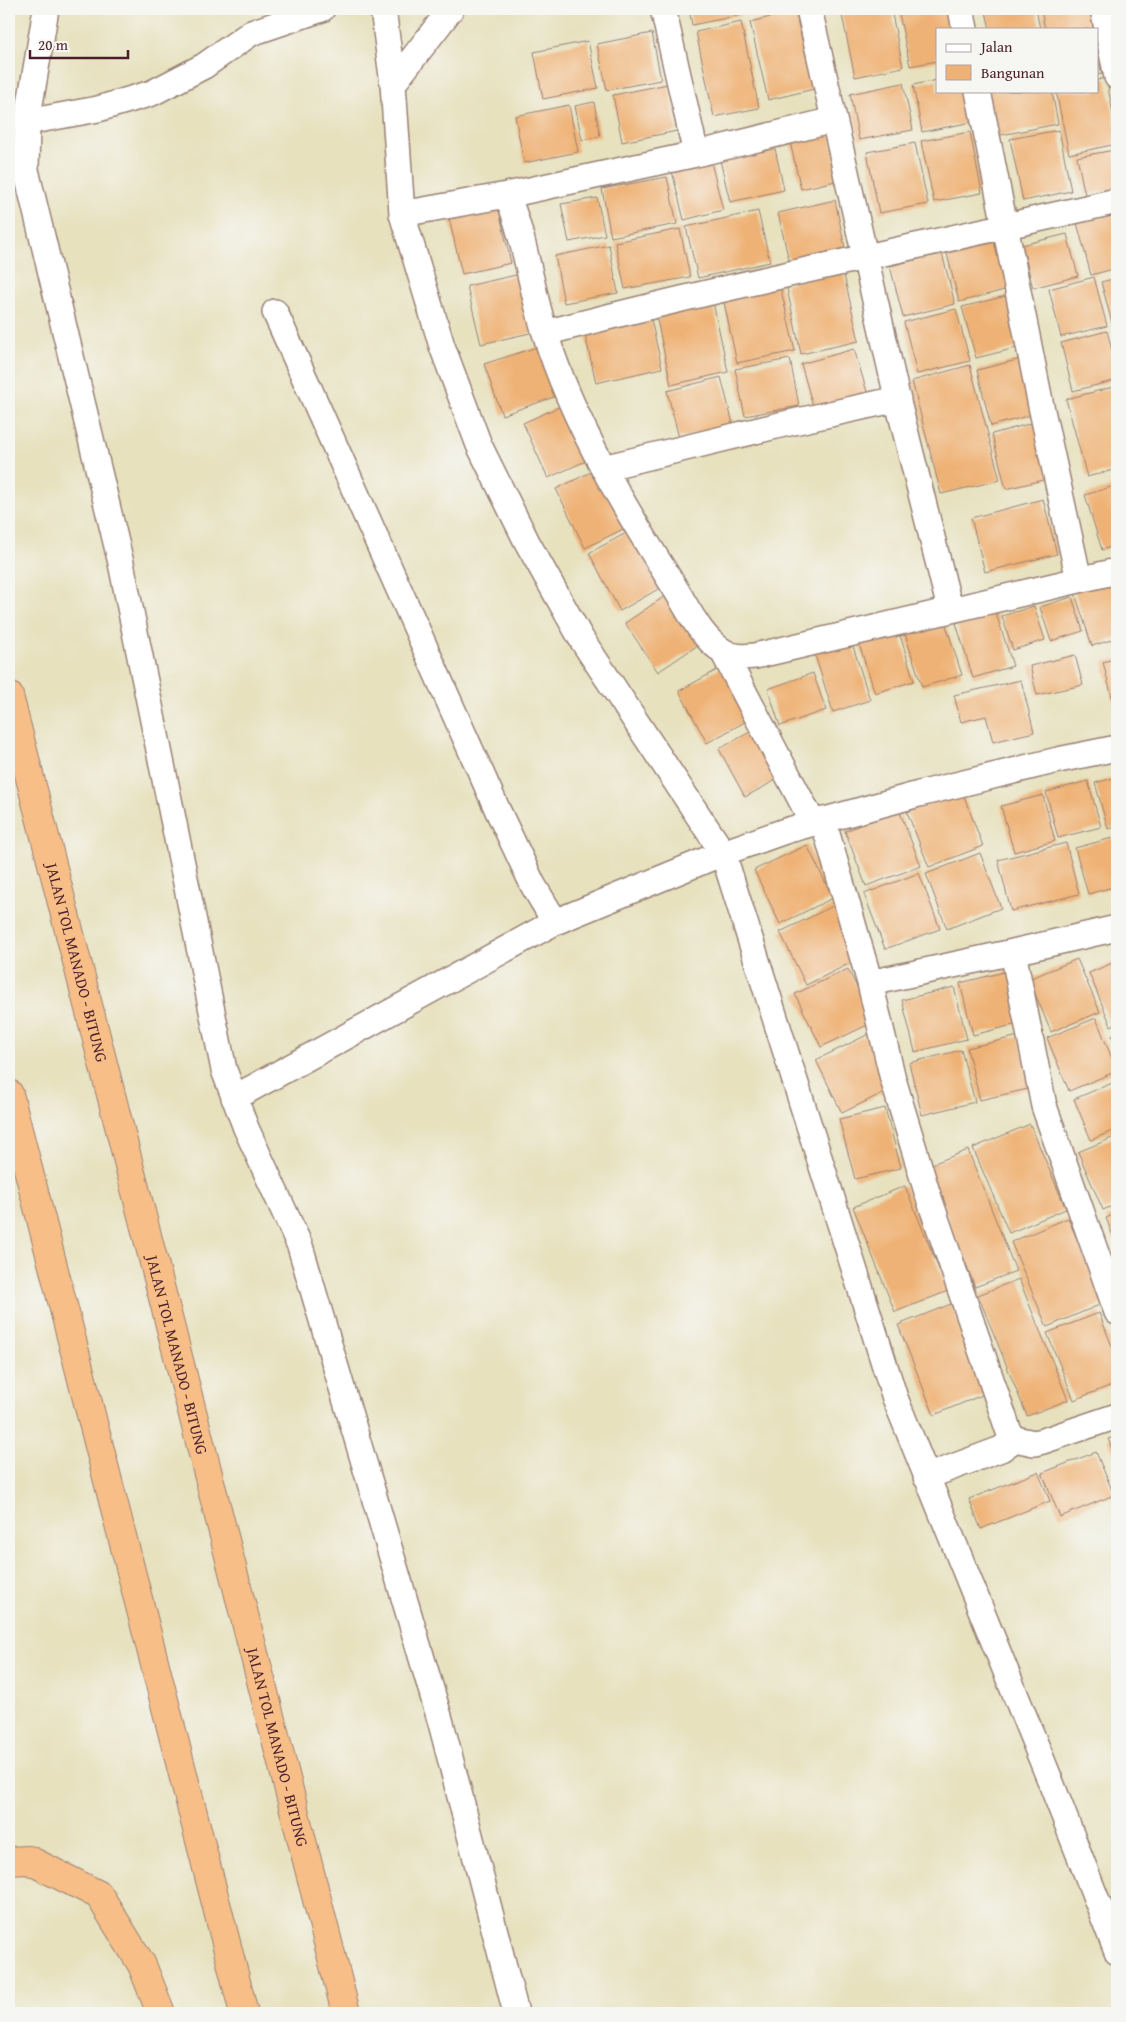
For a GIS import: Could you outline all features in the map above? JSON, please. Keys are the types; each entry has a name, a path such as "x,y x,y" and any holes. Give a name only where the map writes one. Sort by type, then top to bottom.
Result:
{"highway":[{"name":"JALAN TOL MANADO - BITUNG","path":"9,696 346,2013"},
{"path":"9,1094 244,2013"},
{"path":"9,1861 29,1860 99,1894 142,1965 161,2013"}],"street":[{"path":"46,9 27,122 26,170 121,563 224,1070 234,1098 300,1246 441,1723 516,2013"},
{"path":"27,122 98,109 152,94 204,66 251,33 322,9"},
{"path":"383,9 393,84 402,214 442,346 476,436 527,542 582,640 723,853 895,1398 1050,1780 1117,1952"},
{"path":"393,84 451,9"},
{"path":"663,9 696,154"},
{"path":"809,9 898,399 950,609"},
{"path":"961,9 965,28"},
{"path":"1103,9 1117,77"},
{"path":"978,92 1041,406 1079,580"},
{"path":"402,214 507,195 696,154 834,120"},
{"path":"507,195 545,333 564,384 603,468 696,621 709,639 723,652 818,821 870,983 892,1079 1004,1421 1015,1439 1034,1443 1117,1416"},
{"path":"545,333 638,309 1117,201"},
{"path":"275,312 498,811 533,885 555,922"},
{"path":"603,468 780,425 898,399"},
{"path":"723,652 739,657 755,656 1117,571"},
{"path":"234,1098 555,922 723,853 818,821 992,776 1117,748"},
{"path":"870,983 1117,928"},
{"path":"1013,952 1044,1106 1113,1287 1117,1312"},
{"path":"926,1477 1001,1449 1015,1439"}],"building":[{"path":"689,9 739,9 741,15 692,25"},
{"path":"746,9 768,9 768,10 747,14"},
{"path":"877,9 891,9 903,67 855,77 842,15"},
{"path":"898,9 948,9 952,28 936,28 936,61 910,66"},
{"path":"1002,9 1036,9 1040,28 990,28 986,12"},
{"path":"1041,9 1091,9 1095,28 1045,28"},
{"path":"795,11 814,89 768,100 750,22"},
{"path":"741,22 759,108 714,117 696,32"},
{"path":"652,33 661,80 607,90 597,44"},
{"path":"588,41 598,88 543,99 534,52"},
{"path":"1098,59 1102,74 1098,75"},
{"path":"1106,78 1117,133 1117,144 1069,154 1056,92 1098,92 1098,80"},
{"path":"936,80 936,92 971,92 977,121 922,132 913,85"},
{"path":"903,83 913,130 859,140 850,94"},
{"path":"668,84 677,131 622,142 613,95"},
{"path":"987,92 1052,92 1058,124 996,136"},
{"path":"594,102 600,136 582,140 575,106"},
{"path":"569,105 578,152 524,163 515,116"},
{"path":"1059,130 1071,191 1023,201 1010,139"},
{"path":"970,132 982,193 934,202 921,141"},
{"path":"830,133 840,180 801,189 790,142"},
{"path":"915,143 928,204 879,213 867,152"},
{"path":"774,144 784,190 730,202 719,156"},
{"path":"1114,150 1117,168 1117,188 1085,195 1077,157"},
{"path":"711,162 723,210 684,220 672,171"},
{"path":"667,177 677,224 611,237 602,189"},
{"path":"597,198 605,235 569,242 561,204"},
{"path":"835,200 845,248 789,261 778,213"},
{"path":"497,202 511,263 462,274 448,214"},
{"path":"758,211 770,262 698,278 686,227"},
{"path":"1117,213 1117,268 1091,275 1077,223"},
{"path":"680,229 690,277 625,289 615,242"},
{"path":"1067,234 1078,276 1033,288 1022,245"},
{"path":"998,237 1012,288 959,302 946,250"},
{"path":"609,245 618,293 564,303 555,256"},
{"path":"942,253 955,304 903,317 890,266"},
{"path":"843,271 859,341 801,354 786,284"},
{"path":"525,273 539,331 481,344 467,286"},
{"path":"1094,277 1107,326 1061,337 1049,289"},
{"path":"1117,278 1117,329 1114,330 1101,282"},
{"path":"779,281 795,351 737,363 722,293"},
{"path":"1014,294 1028,345 976,358 962,307"},
{"path":"713,302 728,372 671,385 656,315"},
{"path":"956,309 970,361 917,374 904,322"},
{"path":"650,315 662,368 596,383 584,330"},
{"path":"1107,331 1117,370 1117,380 1073,391 1061,343"},
{"path":"543,345 560,395 502,415 484,364"},
{"path":"854,349 868,395 814,410 801,364"},
{"path":"790,359 799,406 745,416 735,369"},
{"path":"1021,359 1035,414 991,426 977,370"},
{"path":"970,365 1000,480 941,494 912,381"},
{"path":"721,377 733,424 679,438 667,391"},
{"path":"1117,386 1117,469 1087,477 1066,399"},
{"path":"563,405 588,460 548,478 523,423"},
{"path":"1036,422 1051,478 1006,489 992,434"},
{"path":"595,470 625,528 585,548 556,489"},
{"path":"1117,485 1117,545 1102,550 1085,495"},
{"path":"1043,499 1057,554 985,572 971,518"},
{"path":"630,531 660,588 620,611 589,553"},
{"path":"1114,578 1117,587 1117,638 1092,646 1074,590"},
{"path":"668,594 701,643 658,672 625,623"},
{"path":"1072,597 1083,631 1051,641 1040,607"},
{"path":"1034,606 1045,640 1013,650 1002,616"},
{"path":"995,610 1013,666 973,678 956,623"},
{"path":"944,619 962,675 922,687 904,631"},
{"path":"897,625 914,681 875,693 857,638"},
{"path":"851,640 870,700 833,712 814,652"},
{"path":"1075,655 1083,685 1037,695 1030,666"},
{"path":"1117,658 1117,709 1115,709 1103,662"},
{"path":"724,666 752,718 707,743 679,691"},
{"path":"813,673 826,710 780,726 768,689"},
{"path":"1021,680 1034,732 993,742 986,716 961,722 954,695"},
{"path":"759,727 785,775 745,797 719,749"},
{"path":"1117,777 1117,827 1108,829 1095,783"},
{"path":"1088,781 1101,827 1058,838 1046,792"},
{"path":"962,791 983,846 929,867 907,812"},
{"path":"1043,795 1055,841 1014,852 1001,806"},
{"path":"899,810 921,866 866,886 845,831"},
{"path":"1116,837 1117,886 1088,894 1075,848"},
{"path":"1066,843 1079,894 1011,911 998,860"},
{"path":"807,845 833,898 780,924 754,870"},
{"path":"980,853 1001,908 947,929 926,874"},
{"path":"919,873 940,929 885,949 864,894"},
{"path":"833,906 859,959 806,985 780,932"},
{"path":"1077,959 1100,1012 1051,1032 1029,979"},
{"path":"1117,961 1117,1023 1111,1026 1089,973"},
{"path":"848,969 874,1022 821,1047 795,994"},
{"path":"1012,970 1025,1022 973,1035 960,983"},
{"path":"954,987 967,1039 915,1052 902,1000"},
{"path":"1096,1018 1117,1071 1069,1091 1047,1038"},
{"path":"869,1034 895,1087 842,1113 816,1060"},
{"path":"1117,1034 1117,1050 1112,1036"},
{"path":"1019,1036 1032,1088 980,1100 967,1048"},
{"path":"961,1050 975,1102 922,1115 909,1063"},
{"path":"1117,1081 1117,1129 1091,1140 1074,1099"},
{"path":"885,1108 901,1168 855,1179 839,1119"},
{"path":"1030,1124 1066,1209 1009,1233 973,1148"},
{"path":"1117,1136 1117,1204 1103,1210 1078,1152"},
{"path":"968,1150 1016,1271 975,1287 927,1166"},
{"path":"905,1186 948,1291 895,1312 853,1207"},
{"path":"1117,1213 1117,1246 1106,1218"},
{"path":"1068,1218 1104,1303 1047,1327 1011,1242"},
{"path":"1019,1279 1068,1400 1027,1416 978,1295"},
{"path":"951,1304 987,1393 934,1415 898,1325"},
{"path":"1099,1313 1117,1359 1117,1383 1074,1400 1047,1333"},
{"path":"1117,1436 1117,1461 1108,1439"},
{"path":"1096,1452 1114,1495 1060,1517 1042,1473"},
{"path":"1038,1472 1050,1501 981,1529 969,1499"}]}
